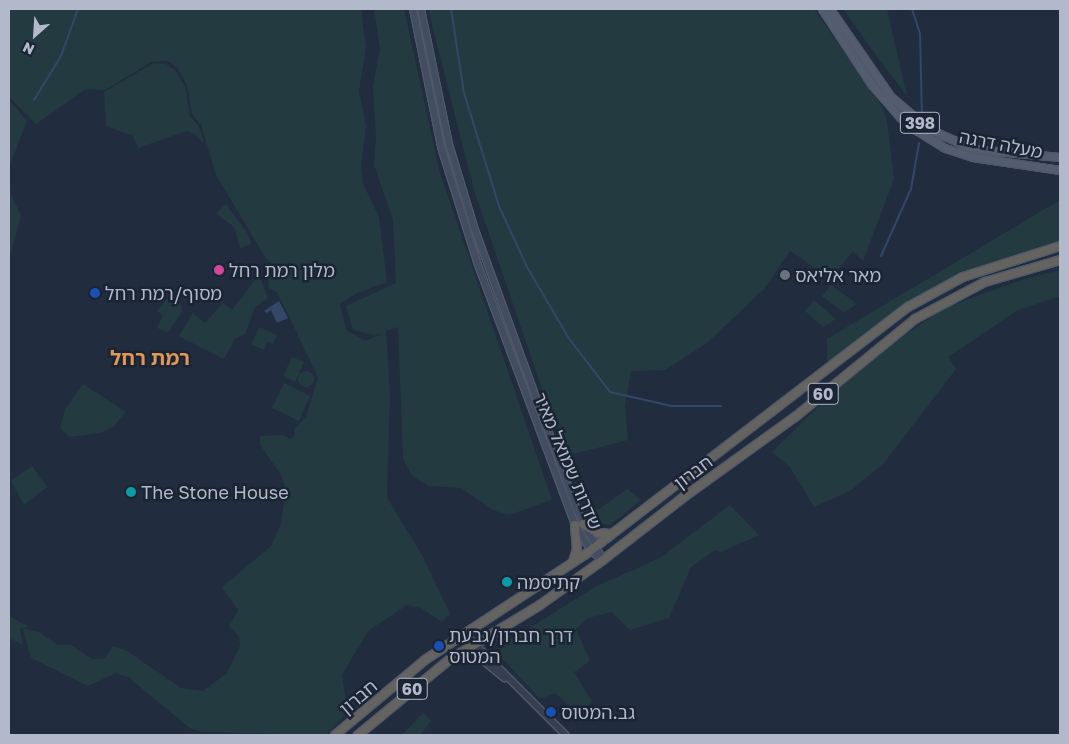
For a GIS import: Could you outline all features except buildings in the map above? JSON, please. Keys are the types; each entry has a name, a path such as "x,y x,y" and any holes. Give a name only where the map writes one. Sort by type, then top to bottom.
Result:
{"highway":[{"name":"חברון","path":"594,548 908,307 963,277 1060,246"},
{"name":"חברון","path":"358,735 420,682 472,645 540,605 603,560 699,486 795,417 926,312 986,282 1060,260"},
{"path":"572,564 577,549 579,525 598,533 611,534"},
{"name":"60","path":"572,564 594,548"},
{"name":"חברון","path":"335,735 425,660 572,564"}],"main road":[{"name":"שדרות שמואל מאיר","path":"413,9 441,147 454,192 519,381 579,525 603,560"},
{"name":"שדרות שמואל מאיר","path":"421,9 449,144 463,193 579,525"},
{"name":"מעלה דרגה","path":"822,9 872,85 900,117 916,130 946,148 972,157 1060,170"},
{"name":"מעלה דרגה","path":"830,9 891,97 929,128 974,148 1060,157"}],"street":[{"path":"464,633 472,645 566,735"}],"green space":[{"path":"9,9 361,9 366,47 359,91 366,126 361,166 363,184 379,217 387,282 355,294 340,304 346,330 366,341 383,333 374,335 353,330 346,306 396,283 393,220 374,165 376,139 373,86 380,49 374,9 404,9 440,173 552,500 509,515 493,510 461,488 429,486 412,476 403,458 398,327 386,331 390,394 387,498 422,555 450,614 442,622 421,608 407,605 368,631 342,675 346,700 344,716 326,735 202,732 190,728 128,677 116,673 88,686 31,658 23,629 39,632 58,645 71,645 92,659 105,658 113,646 127,651 181,688 203,691 226,674 240,646 239,636 229,626 238,610 222,587 271,546 281,524 286,489 280,473 260,445 260,436 283,435 290,439 295,436 294,429 306,417 318,377 277,292 268,288 271,262 265,257 216,175 201,125 192,114 187,85 176,66 167,61 151,62 105,90 86,89 36,124 9,97"},
{"path":"428,9 814,9 883,108 887,121 894,179 863,261 853,251 831,278 790,251 764,289 707,343 665,370 631,371 625,406 628,440 565,456 474,190"},
{"path":"843,9 887,9 907,96 876,55"},
{"path":"154,63 166,64 175,70 185,86 190,117 199,126 204,144 195,134 187,131 138,148 133,136 106,126 104,92"},
{"path":"9,100 27,121 9,167"},
{"path":"9,167 11,195 21,215 9,260"},
{"path":"1060,200 1060,241 941,283 877,324 830,362 827,360 827,339"},
{"path":"226,204 247,233 251,244 240,248 234,227 216,213"},
{"path":"1060,270 1060,296 1018,310 948,357 956,369 884,463 850,491 814,507 790,467 772,452 825,400 887,347 946,307 1024,279"},
{"path":"259,275 268,298 255,307 245,334 235,339 224,359 179,336 193,313 205,323 223,303 232,310"},
{"path":"831,285 857,304 844,313 822,296"},
{"path":"168,298 182,306 181,314 168,332 157,328 163,315 157,311"},
{"path":"814,300 836,319 823,327 805,311"},
{"path":"259,327 277,335 273,344 267,342 264,350 251,344"},
{"path":"292,357 304,362 295,382 283,376"},
{"path":"306,371 312,373 314,379 312,385 306,387 300,385 298,379 300,373"},
{"path":"284,383 310,396 299,421 272,408"},
{"path":"83,384 126,412 114,426 100,433 69,437 60,428 65,409"},
{"path":"32,466 47,487 24,505 11,481"},
{"path":"627,489 641,500 610,525 595,523 585,511 599,509"},
{"path":"730,505 759,535 721,552 715,550 691,567 669,618 630,630 612,612 588,618 576,629 590,661 574,672 592,702 579,714 555,693 540,699 500,656 499,651 504,644 595,587 660,558"},
{"path":"9,616 29,627 20,628 23,645 9,638"},
{"path":"423,713 431,721 420,735 402,735"}],"water":[{"path":"279,301 288,318 277,323 271,310 267,313 264,311"}],"waterway":[{"path":"34,100 61,56 78,9"},
{"path":"451,9 464,93 499,206 527,267 568,337 610,392 671,406 721,406"},
{"path":"912,9 920,34 922,118"},
{"path":"881,256 911,189 919,143"}],"place":[{"name":"מלון רמת רחל","path":"219,270"},
{"name":"מאר אליאס","path":"785,275"},
{"name":"מסוף/רמת רחל","path":"95,293"},
{"name":"The Stone House","path":"131,492"},
{"name":"קתיסמה","path":"507,582"},
{"name":"דרך חברון/גבעת המטוס","path":"439,646"},
{"name":"גב.המטוס","path":"551,712"}],"district":[{"name":"רמת רחל","path":"150,357"}]}
